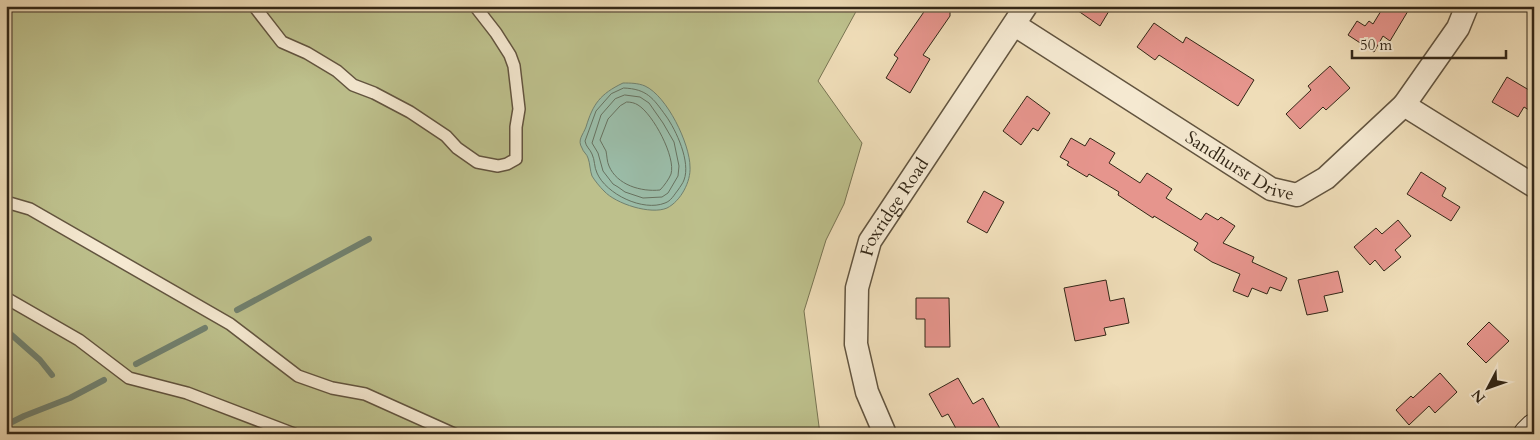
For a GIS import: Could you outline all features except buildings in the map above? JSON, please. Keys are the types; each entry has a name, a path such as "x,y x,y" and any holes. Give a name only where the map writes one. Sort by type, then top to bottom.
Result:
{"main road":[{"path":"1528,434 1534,428"}],"street":[{"name":"Foxridge Road","path":"885,434 867,392 856,344 857,288 870,242 1026,6"},
{"name":"Sandhurst Drive","path":"1015,25 1271,189 1296,195 1326,178 1404,105 1458,28 1467,6"},
{"path":"1404,105 1534,186"}],"lane":[{"path":"254,6 282,42 307,53 337,71 353,85 374,93 410,112 446,136 457,148 477,162 498,166 508,164 516,159 516,127 520,109 518,90 510,56 496,33 475,6"},
{"path":"6,202 30,209 230,324 298,376 332,388 365,394 454,434"},
{"path":"6,298 79,340 129,378 187,393 294,434"}],"shaded area":[{"path":"6,6 859,6 818,81 862,143 844,204 826,240 804,311 820,434 6,434"}],"water":[{"path":"623,83 642,85 653,91 669,110 682,134 689,157 689,178 681,196 667,208 660,210 643,209 625,204 609,196 592,176 587,157 583,151 580,142 581,138 598,100 608,91"}],"waterway":[{"path":"237,310 369,239"},
{"path":"136,364 205,328"},
{"path":"6,330 40,360 52,375"},
{"path":"6,425 70,398 104,380"}]}
